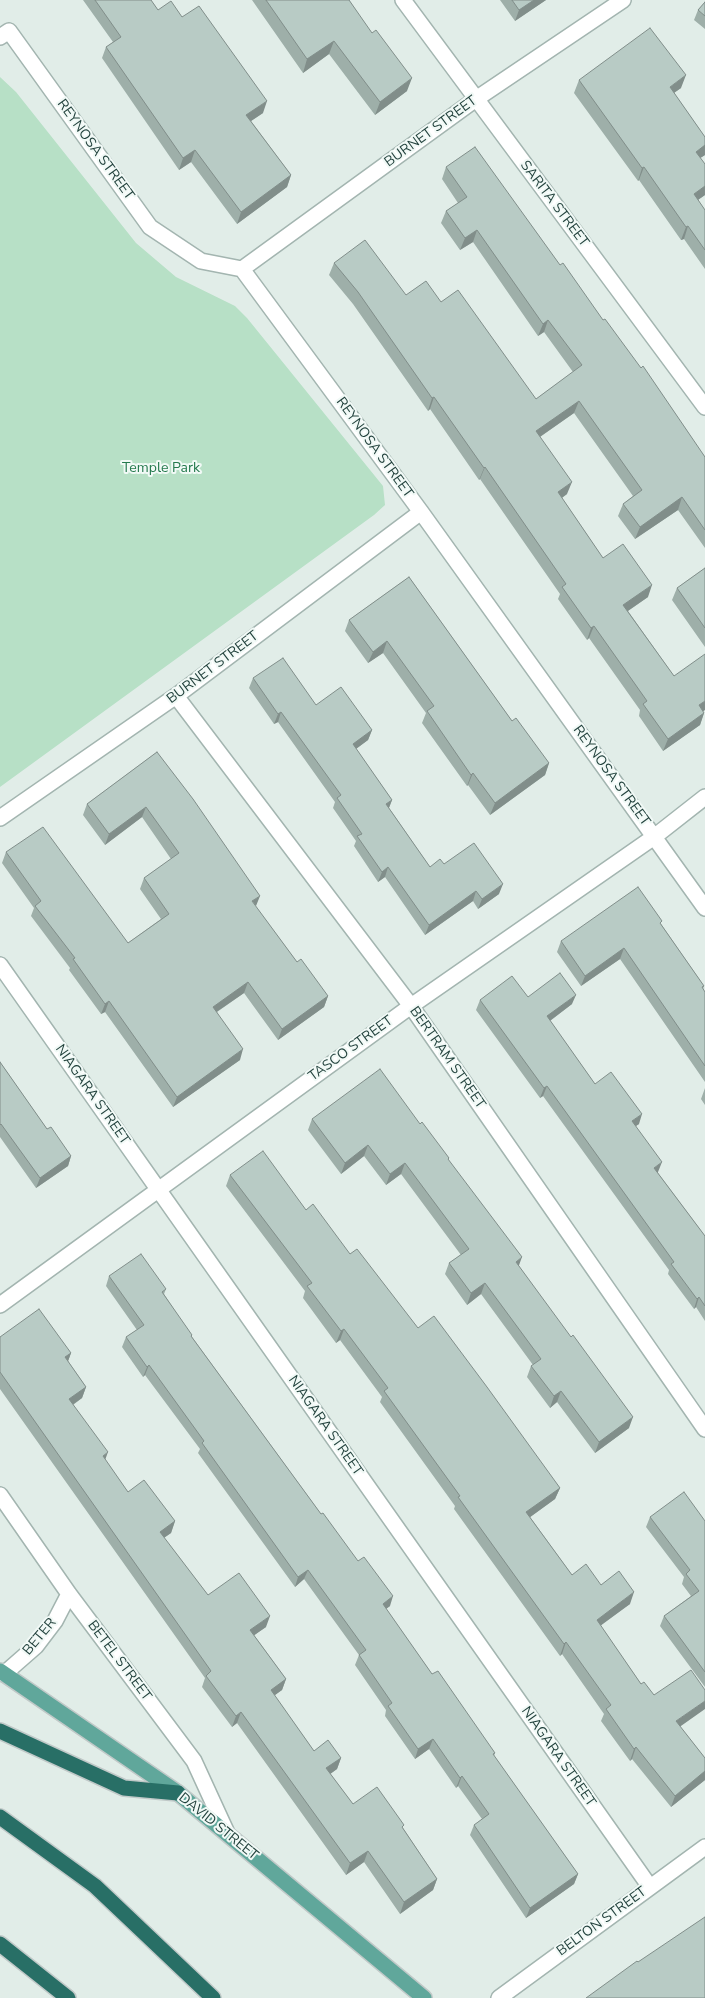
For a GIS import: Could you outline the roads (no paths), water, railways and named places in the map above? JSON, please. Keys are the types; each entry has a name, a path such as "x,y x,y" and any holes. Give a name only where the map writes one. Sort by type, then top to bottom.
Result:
{"highway":[{"path":"0,1731 124,1788 178,1793"},
{"path":"0,1817 95,1886 213,1998"},
{"path":"0,1944 68,1998"}],"main road":[{"name":"DAVID STREET","path":"2,1673 178,1793 424,1998"}],"street":[{"name":"SARITA STREET","path":"403,0 705,407"},
{"name":"BURNET STREET","path":"242,268 476,99 623,0"},
{"name":"REYNOSA STREET","path":"4,34 150,227 201,261 242,268 421,512 705,908"},
{"name":"BURNET STREET","path":"0,818 176,696 421,512"},
{"name":"BERTRAM STREET","path":"176,696 411,1006 705,1429"},
{"name":"TASCO STREET","path":"0,1305 411,1006 654,837 705,798"},
{"name":"NIAGARA STREET","path":"0,966 650,1887"},
{"name":"BETEL STREET","path":"0,1495 69,1594 194,1761 227,1833"},
{"name":"BETER","path":"2,1673 36,1646 55,1621 69,1594"},
{"name":"BELTON STREET","path":"498,1998 705,1847"}],"park label":[{"name":"Temple Park","path":"161,469"}]}
